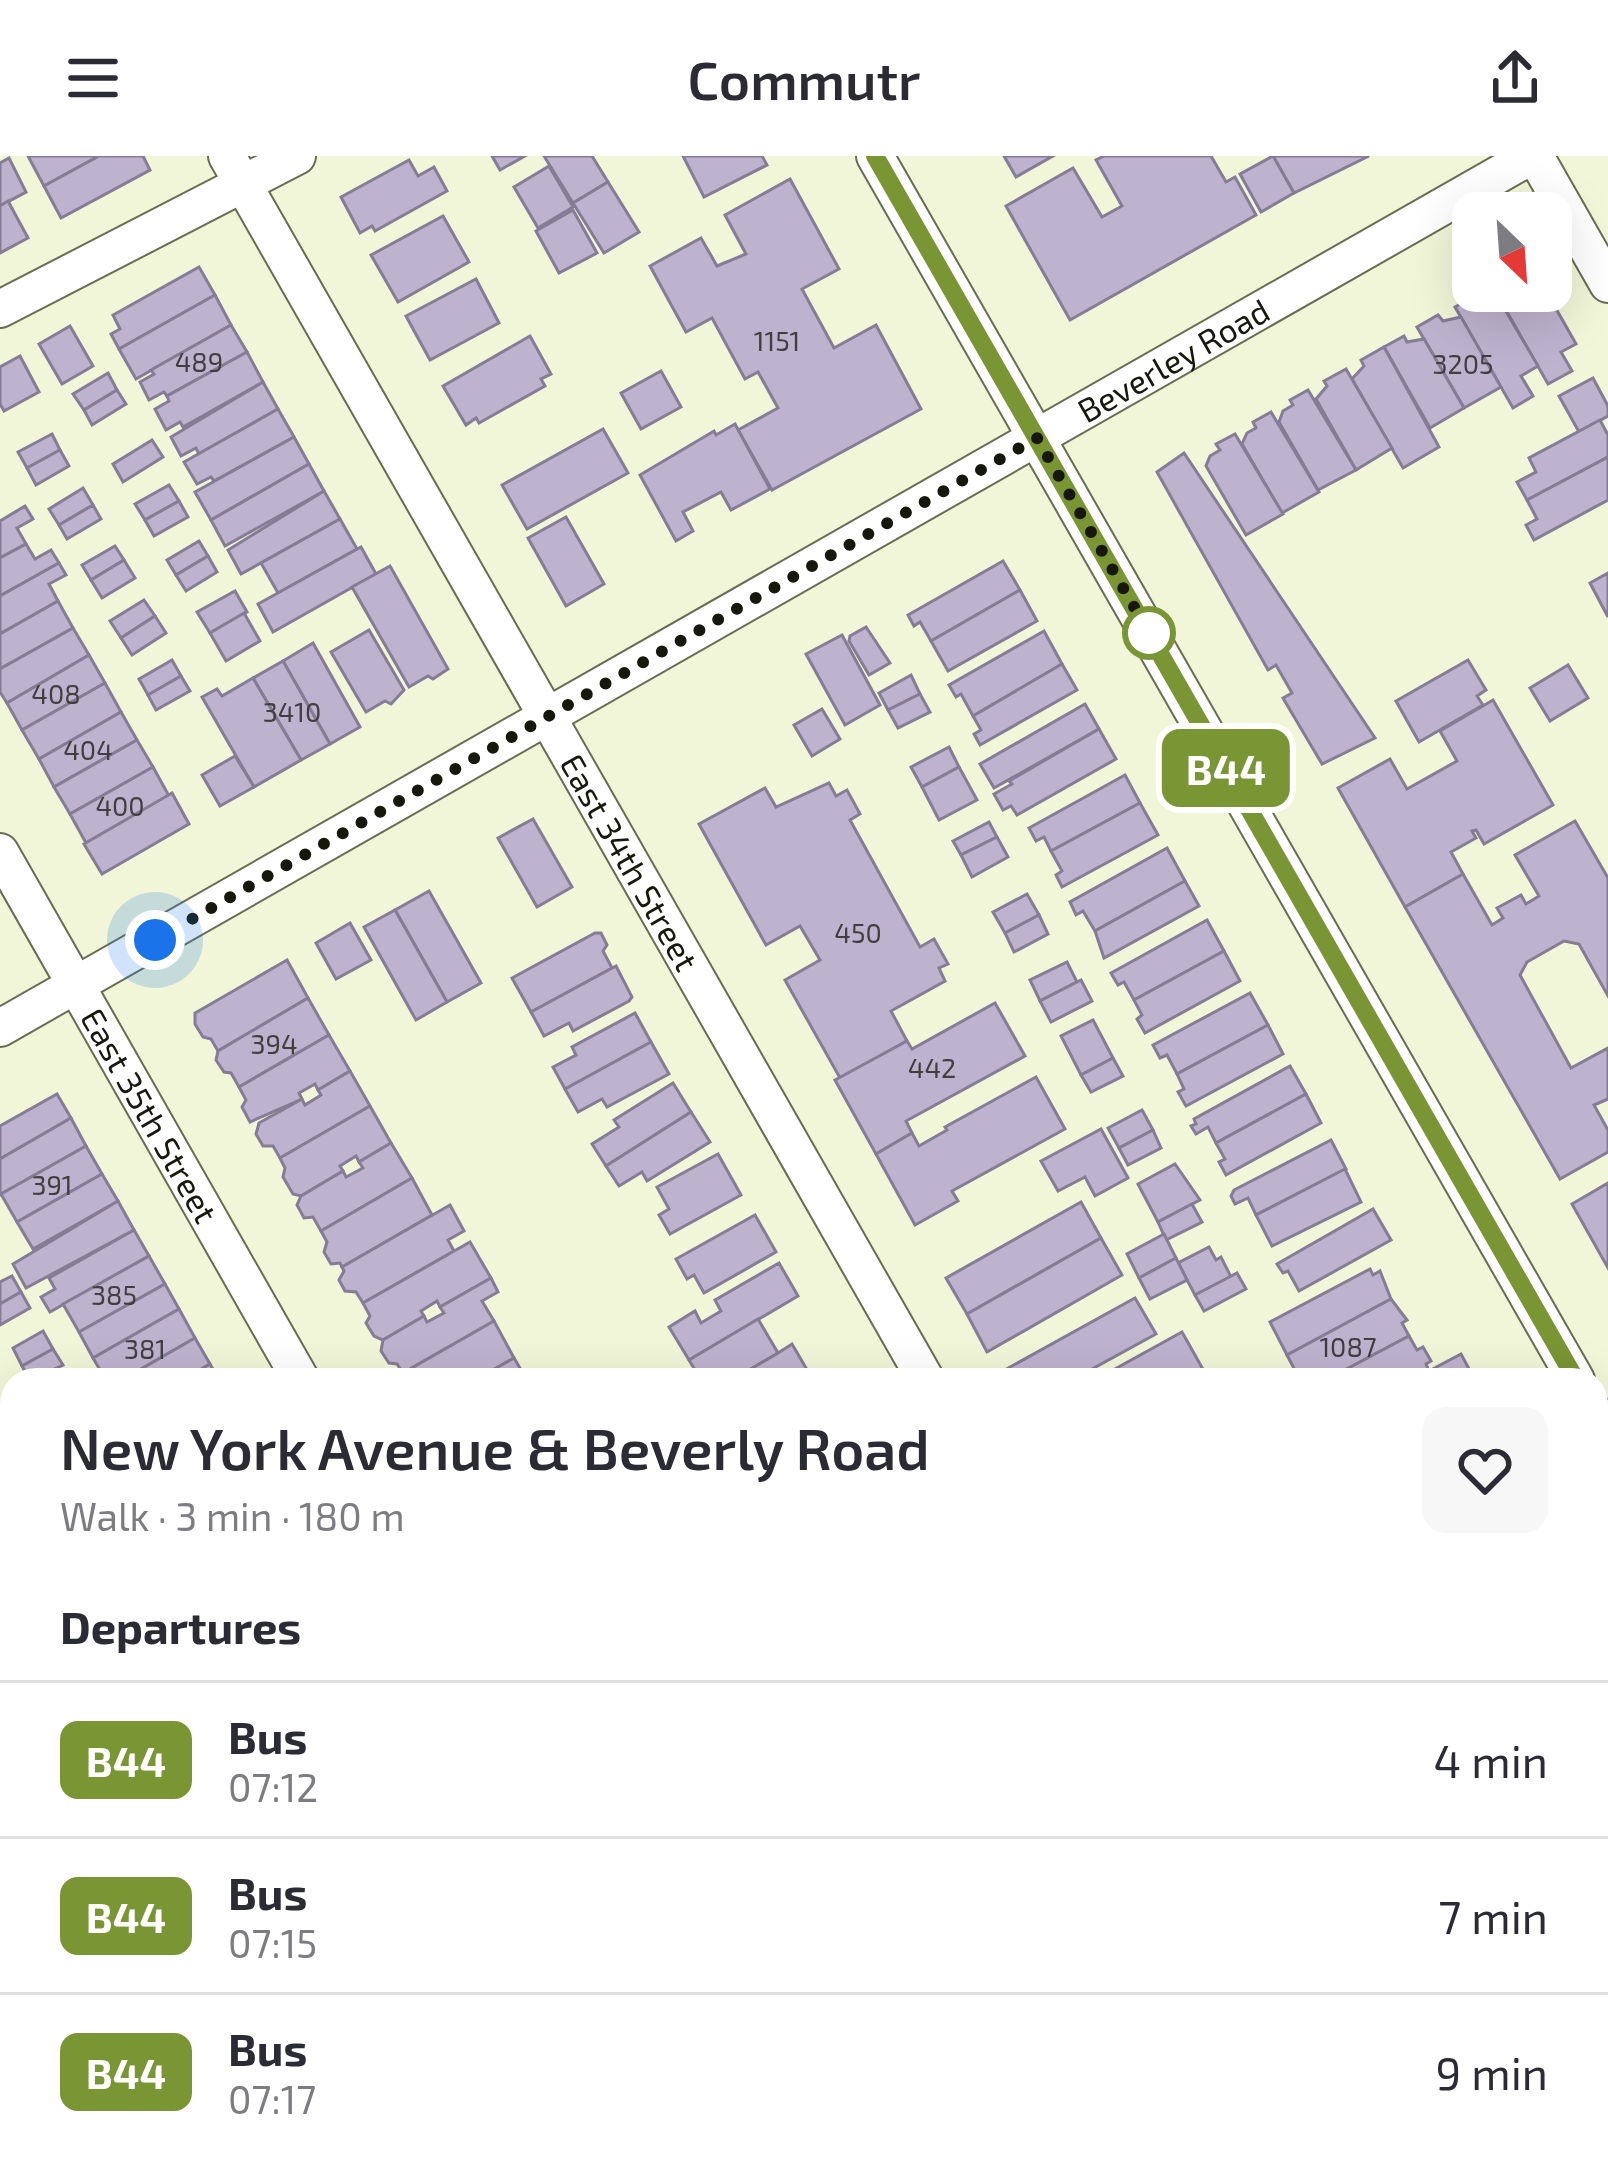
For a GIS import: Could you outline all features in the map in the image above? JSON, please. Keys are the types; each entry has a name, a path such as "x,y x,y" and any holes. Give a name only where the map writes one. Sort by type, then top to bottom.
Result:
{"street":[{"path":"0,309 235,170 297,156"},
{"path":"875,156 1569,1368"},
{"path":"1533,156 1608,284"},
{"name":"Beverley Road","path":"0,1028 1533,156"},
{"name":"East 34th Street","path":"235,170 919,1368"},
{"name":"East 35th Street","path":"0,851 294,1368"}],"building":[{"path":"28,156 99,156 44,186"},
{"path":"99,156 143,156 150,170 61,218 44,186"},
{"path":"492,156 525,156 500,170"},
{"path":"544,156 592,156 608,182 573,203"},
{"path":"683,156 762,156 767,165 704,197"},
{"path":"1004,156 1053,156 1016,177"},
{"path":"1104,156 1211,156 1226,182 1235,177 1256,215 1070,320 1006,206 1073,168 1102,217 1122,206 1096,160"},
{"path":"1273,156 1369,156 1294,193"},
{"path":"1273,156 1294,193 1261,212 1240,174"},
{"path":"9,158 26,192 0,206 0,163"},
{"path":"409,160 418,176 434,167 447,191 375,231 372,226 360,233 341,197"},
{"path":"549,166 573,207 538,228 514,187"},
{"path":"790,179 839,269 802,289 834,348 876,325 921,409 772,490 738,430 778,408 758,372 745,379 712,318 686,332 650,266 701,238 717,266 746,254 725,215"},
{"path":"608,182 639,232 604,253 573,203"},
{"path":"8,201 28,238 0,253 0,206"},
{"path":"573,210 597,253 559,273 536,231"},
{"path":"443,216 469,262 398,302 371,255"},
{"path":"199,267 215,295 119,349 111,334 120,329 113,315"},
{"path":"476,279 499,323 430,360 406,316"},
{"path":"215,295 231,325 136,379 119,349"},
{"path":"1458,312 1506,312 1538,366 1521,376 1533,396 1513,408"},
{"path":"1507,312 1558,312 1576,344 1561,352 1572,371 1548,384"},
{"path":"1438,315 1443,321 1461,317 1501,387 1464,408 1417,327"},
{"path":"231,325 247,352 167,396 164,392 149,400 140,382 154,374 151,370"},
{"path":"70,326 93,366 62,384 39,344"},
{"path":"530,336 551,374 541,379 545,386 479,423 476,418 466,425 443,386"},
{"path":"1404,336 1407,342 1424,339 1464,408 1430,428 1384,347"},
{"path":"1384,347 1439,447 1403,468 1352,379 1364,366 1361,360"},
{"path":"247,352 263,382 183,427 180,422 166,430 155,409 169,401 167,396"},
{"path":"20,356 39,392 4,411 0,367"},
{"path":"1346,369 1392,448 1356,470 1316,399 1327,386 1324,381"},
{"path":"661,371 681,407 641,429 621,393"},
{"path":"108,373 117,390 84,410 73,394"},
{"path":"1593,378 1608,406 1608,416 1579,432 1559,396"},
{"path":"263,382 278,409 199,454 196,448 181,456 171,437"},
{"path":"117,390 126,404 92,425 84,410"},
{"path":"1308,390 1356,470 1318,490 1279,422 1283,411 1293,405 1290,400"},
{"path":"278,409 294,437 214,481 211,477 197,484 184,462"},
{"path":"1271,412 1319,492 1282,513 1242,444 1256,428 1253,422"},
{"path":"1600,420 1608,435 1608,457 1527,500 1517,482 1536,472 1529,458"},
{"path":"735,424 770,489 731,510 721,492 683,512 693,531 676,541 640,475 714,431 716,435"},
{"path":"603,429 628,473 527,529 502,485"},
{"path":"52,434 60,450 27,468 18,452"},
{"path":"1235,434 1283,514 1246,535 1206,466 1220,450 1216,444"},
{"path":"294,437 309,464 211,520 195,492"},
{"path":"152,440 163,457 123,482 113,464"},
{"path":"60,450 69,466 36,485 27,468"},
{"path":"1184,453 1375,738 1322,764 1283,698 1292,693 1276,665 1268,670 1157,472"},
{"path":"1608,457 1608,500 1534,540 1526,525 1537,519 1527,500"},
{"path":"309,464 324,491 225,546 211,520"},
{"path":"169,485 179,501 145,520 135,504"},
{"path":"83,488 93,505 59,525 49,509"},
{"path":"324,491 340,519 241,574 228,550"},
{"path":"179,501 188,517 154,536 145,520"},
{"path":"93,505 101,519 67,539 59,525"},
{"path":"25,506 33,519 17,528 26,544 0,558 0,521"},
{"path":"566,517 604,584 566,606 528,538"},
{"path":"340,519 357,549 278,593 261,563"},
{"path":"199,541 208,556 176,575 167,560"},
{"path":"26,544 35,559 51,550 59,563 0,596 0,558"},
{"path":"115,546 124,560 91,580 82,565"},
{"path":"361,547 376,574 273,632 258,604"},
{"path":"208,556 217,572 186,591 176,575"},
{"path":"124,560 135,578 102,598 91,580"},
{"path":"1003,561 1020,590 931,641 920,622 914,626 908,615"},
{"path":"59,563 66,575 49,584 58,601 0,634 0,596"},
{"path":"390,566 448,669 409,687 352,587"},
{"path":"1608,573 1608,617 1590,583"},
{"path":"1020,590 1037,621 948,671 931,641"},
{"path":"235,591 247,612 210,633 197,612"},
{"path":"144,600 155,616 121,638 110,621"},
{"path":"58,601 73,628 0,669 0,634"},
{"path":"244,613 260,641 226,661 210,633"},
{"path":"155,616 166,633 132,655 121,638"},
{"path":"866,627 890,663 869,675 849,641"},
{"path":"73,628 89,655 7,703 0,692 0,669"},
{"path":"369,630 404,690 391,704 385,701 366,712 331,652"},
{"path":"1044,631 1062,664 973,716 961,694 956,697 949,685"},
{"path":"842,635 880,705 845,725 806,654"},
{"path":"313,643 360,727 330,744 283,661"},
{"path":"89,655 105,683 22,730 7,703"},
{"path":"172,660 181,676 148,695 139,679"},
{"path":"1468,660 1486,690 1477,696 1483,705 1419,742 1396,701"},
{"path":"283,661 330,744 301,760 253,678"},
{"path":"1062,664 1077,690 980,745 974,734 981,730 973,716"},
{"path":"1568,665 1588,698 1550,721 1530,688"},
{"path":"911,675 920,694 888,710 879,693"},
{"path":"181,676 190,691 156,710 148,695"},
{"path":"253,678 301,760 254,787 202,697 217,689 222,696"},
{"path":"105,683 121,712 39,759 22,730"},
{"path":"920,694 930,712 898,728 888,710"},
{"path":"1493,700 1553,805 1484,844 1476,830 1472,831 1476,838 1451,852 1463,874 1405,907 1338,788 1390,759 1407,789 1457,761 1440,731"},
{"path":"1085,704 1099,729 994,788 980,764"},
{"path":"822,709 840,739 812,756 794,725"},
{"path":"121,712 137,740 54,787 39,759"},
{"path":"1099,729 1116,759 1017,815 1011,806 1003,810 994,794 1012,784 1009,781"},
{"path":"137,740 153,767 70,814 54,787"},
{"path":"949,747 959,767 922,787 911,767"},
{"path":"235,756 254,787 220,806 202,775"},
{"path":"153,767 169,796 86,843 70,814"},
{"path":"959,767 977,800 939,820 922,787"},
{"path":"1125,775 1140,803 1051,851 1044,837 1036,841 1029,828"},
{"path":"829,783 836,796 847,790 860,814 850,820 920,947 934,939 948,964 939,968 945,981 891,1011 907,1041 840,1078 785,980 820,960 800,926 766,945 699,824 765,788 776,807"},
{"path":"172,793 189,824 102,874 84,844"},
{"path":"1140,803 1158,835 1062,887 1056,875 1062,871 1051,851"},
{"path":"533,819 572,887 537,907 498,838"},
{"path":"1575,821 1608,878 1608,996 1579,944 1564,941 1527,962 1520,975 1571,1068 1608,1048 1608,1099 1594,1105 1608,1130 1608,1152 1560,1179 1405,907 1463,874 1492,925 1503,918 1497,908 1521,895 1526,904 1539,896 1515,855"},
{"path":"989,822 997,837 961,855 953,841"},
{"path":"997,837 1008,857 972,877 961,855"},
{"path":"1167,848 1185,881 1095,931 1083,911 1076,915 1070,902"},
{"path":"1185,881 1199,906 1104,958 1095,931"},
{"path":"429,891 481,983 447,1002 395,910"},
{"path":"1027,894 1039,915 1005,933 993,912"},
{"path":"395,910 447,1002 416,1020 364,927"},
{"path":"1039,915 1048,934 1014,952 1005,933"},
{"path":"1207,920 1224,951 1134,1000 1124,982 1118,985 1111,973"},
{"path":"350,923 371,960 336,979 316,943"},
{"path":"601,933 607,945 603,951 612,968 531,1012 512,978"},
{"path":"1224,951 1240,981 1145,1033 1134,1000"},
{"path":"287,960 308,998 218,1051 195,1024 195,1013"},
{"path":"1067,962 1077,982 1040,1001 1030,980"},
{"path":"616,966 632,997 629,1001 573,1031 569,1023 544,1036 531,1012"},
{"path":"1081,980 1092,1001 1051,1022 1040,1001"},
{"path":"1250,993 1268,1025 1177,1074 1167,1055 1160,1058 1153,1045"},
{"path":"308,998 329,1035 239,1087 216,1060 218,1051"},
{"path":"995,1003 1025,1056 906,1121 912,1133 876,1154 835,1080 907,1041 912,1049"},
{"path":"635,1013 651,1042 565,1089 553,1067 576,1055 572,1047"},
{"path":"1093,1020 1113,1058 1081,1075 1061,1036"},
{"path":"1268,1025 1283,1054 1186,1106 1178,1092 1184,1089 1177,1074"},
{"path":"329,1035 350,1071 318,1090 315,1084 299,1093 302,1099 250,1122 239,1087"},
{"path":"651,1042 669,1074 607,1107 602,1099 578,1112 565,1089"},
{"path":"1113,1058 1123,1076 1091,1092 1081,1075"},
{"path":"1290,1066 1306,1094 1216,1143 1208,1127 1196,1134 1191,1126 1196,1124 1194,1119"},
{"path":"350,1071 370,1106 280,1158 273,1146 263,1146 256,1134 259,1123 302,1099 305,1105 321,1095 318,1090"},
{"path":"1036,1077 1065,1129 952,1191 958,1201 915,1225 876,1154 912,1133 919,1146"},
{"path":"673,1083 691,1112 606,1166 592,1144 619,1127 614,1120"},
{"path":"57,1094 71,1118 0,1159 0,1126"},
{"path":"1306,1094 1321,1123 1226,1175 1219,1162 1225,1159 1216,1143"},
{"path":"370,1106 391,1143 359,1162 356,1156 340,1166 343,1171 301,1196 293,1194 283,1177 280,1158"},
{"path":"1142,1110 1153,1130 1119,1148 1108,1128"},
{"path":"691,1112 710,1142 647,1181 642,1172 619,1186 606,1166"},
{"path":"71,1118 86,1146 0,1195 0,1159"},
{"path":"1101,1129 1128,1178 1095,1196 1085,1177 1058,1191 1041,1161"},
{"path":"1153,1130 1161,1148 1128,1165 1119,1148"},
{"path":"1331,1140 1346,1169 1256,1215 1248,1198 1235,1204 1234,1190"},
{"path":"391,1143 412,1178 321,1231 313,1217 304,1218 297,1205 301,1196 343,1171 346,1177 363,1168 359,1162"},
{"path":"86,1146 102,1174 17,1222 1,1194"},
{"path":"718,1154 741,1195 670,1234 659,1215 669,1209 657,1187"},
{"path":"1175,1164 1200,1200 1158,1222 1138,1184"},
{"path":"1345,1169 1361,1202 1272,1246 1256,1215"},
{"path":"102,1174 118,1201 33,1249 17,1222"},
{"path":"412,1178 432,1215 342,1267 331,1264 321,1231"},
{"path":"1608,1183 1608,1268 1572,1204"},
{"path":"118,1201 134,1230 26,1288 13,1264"},
{"path":"1081,1202 1101,1238 967,1314 946,1278"},
{"path":"1192,1204 1202,1222 1166,1240 1158,1222"},
{"path":"450,1205 464,1231 448,1240 454,1251 363,1303 356,1292 345,1291 339,1280 342,1267"},
{"path":"1373,1209 1391,1240 1299,1291 1288,1271 1283,1273 1277,1264"},
{"path":"755,1215 776,1252 704,1293 694,1275 687,1279 676,1259"},
{"path":"134,1230 149,1256 50,1312 41,1297 55,1289 49,1278"},
{"path":"1164,1234 1176,1258 1139,1278 1127,1254"},
{"path":"1101,1238 1122,1275 987,1352 967,1314"},
{"path":"470,1242 491,1278 440,1307 437,1301 421,1311 424,1316 383,1340 374,1336 363,1303"},
{"path":"1209,1247 1216,1260 1221,1257 1231,1277 1195,1295 1178,1263"},
{"path":"149,1256 165,1284 79,1332 63,1304"},
{"path":"1176,1258 1187,1280 1150,1299 1139,1278"},
{"path":"779,1263 798,1296 689,1360 669,1327 695,1311 701,1323 721,1311 715,1300"},
{"path":"1370,1269 1373,1275 1380,1271 1391,1299 1287,1355 1270,1322"},
{"path":"1237,1273 1246,1289 1204,1311 1195,1295"},
{"path":"12,1276 21,1292 0,1304 0,1282"},
{"path":"491,1278 498,1292 482,1301 494,1321 412,1368 389,1363 381,1351 383,1340 424,1316 427,1322 444,1313 440,1307"},
{"path":"165,1284 179,1309 93,1358 79,1332"},
{"path":"21,1292 30,1308 0,1325 0,1304"},
{"path":"1135,1298 1156,1334 1094,1368 1008,1368"},
{"path":"1391,1299 1407,1320 1402,1323 1409,1336 1349,1368 1294,1368 1287,1355"},
{"path":"179,1309 195,1338 143,1368 99,1368 93,1358"},
{"path":"758,1319 778,1353 752,1368 694,1368 689,1360"},
{"path":"494,1321 514,1358 496,1368 412,1368"},
{"path":"43,1331 53,1349 22,1366 13,1348"},
{"path":"1182,1332 1202,1368 1117,1368"},
{"path":"1409,1336 1431,1361 1428,1368 1349,1368"},
{"path":"195,1338 210,1364 203,1368 143,1368"},
{"path":"792,1344 806,1368 752,1368"},
{"path":"53,1349 63,1365 56,1368 22,1366"},
{"path":"1461,1354 1469,1368 1435,1368"},
{"path":"514,1358 520,1368 496,1368"}],"bus line":[{"name":"B44","path":"875,156 1569,1368"}],"route":[{"path":"155,940 1037,438 1149,633"}]}
